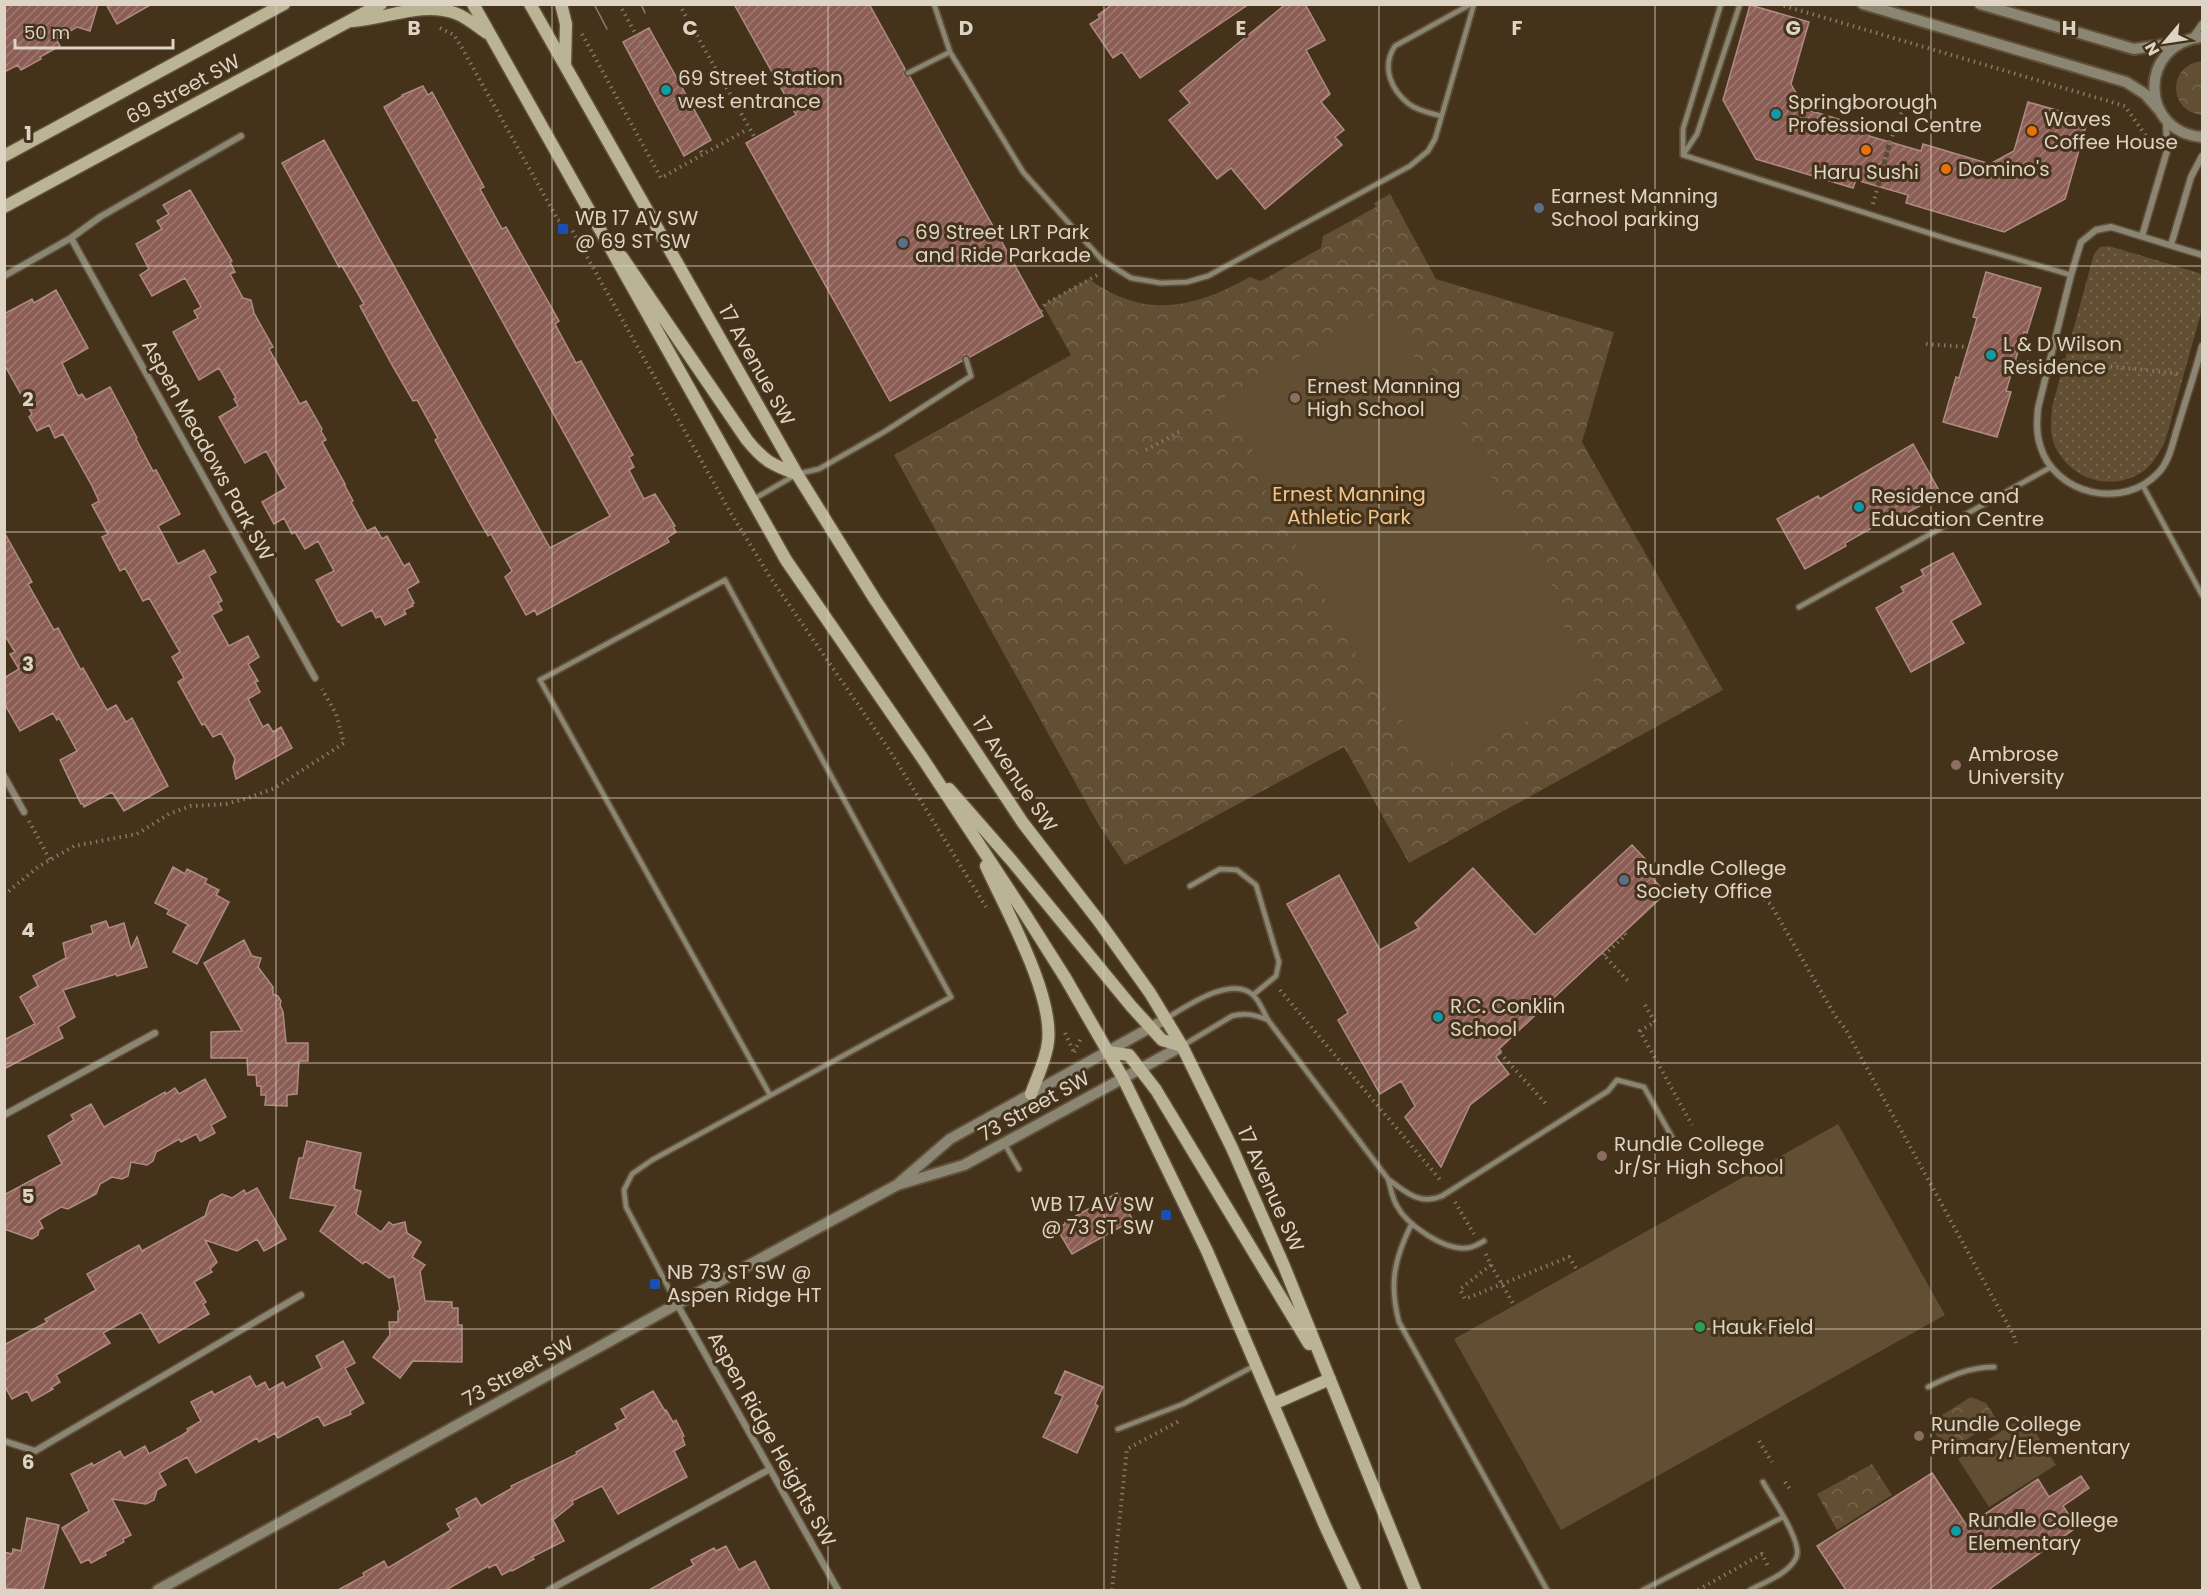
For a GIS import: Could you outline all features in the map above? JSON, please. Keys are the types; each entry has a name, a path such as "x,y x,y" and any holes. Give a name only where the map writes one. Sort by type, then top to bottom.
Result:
{"main road":[{"name":"69 Street SW","path":"4,156 284,4"},
{"name":"69 Street SW","path":"4,207 381,4"},
{"path":"473,4 786,561 923,759 1066,979 1123,1078 1207,1251 1355,1590"},
{"name":"17 Avenue SW","path":"530,4 797,474 874,598 1023,823 1098,920 1150,993 1182,1046 1232,1148 1284,1266 1415,1590"},
{"path":"561,4 566,24 565,65"},
{"path":"349,21 371,20 427,8 455,13 488,33"},
{"path":"571,180 760,457 772,465 797,474"},
{"path":"923,759 1012,861 1131,1006 1162,1040 1182,1046"},
{"path":"972,835 1039,984 1049,1031 1048,1043 1031,1094"},
{"path":"1108,1052 1129,1055 1156,1090 1330,1379 1273,1404"}],"street":[{"path":"1863,4 2126,82 2145,94 2181,132 2202,137"},
{"path":"1980,4 2134,49 2192,39"},
{"path":"2142,236 2167,151 2163,115 2154,92 2156,72 2166,54 2192,39 2202,24"},
{"path":"4,276 71,238 100,217 241,136"},
{"path":"2171,245 2192,177 2202,156"},
{"path":"2202,255 2111,227 2096,230 2081,242 2037,420 2040,445 2051,467 2072,484 2096,493 2120,494 2143,486 2152,480 2166,463 2202,346"},
{"name":"Aspen Meadows Park SW","path":"71,238 315,678"},
{"path":"4,776 24,812"},
{"name":"73 Street SW","path":"897,1185 950,1139 1166,1018"},
{"path":"4,1114 155,1033"},
{"name":"73 Street SW","path":"158,1590 897,1185 964,1165 1182,1046"},
{"path":"4,1441 35,1450 302,1295"},
{"name":"Aspen Ridge Heights SW","path":"677,1304 838,1590"},
{"path":"549,1590 770,1469"}],"lane":[{"path":"934,4 950,52 1023,172 1102,260 1131,278 1161,283 1187,282 1208,276 1410,166 1428,151 1435,139 1472,4"},
{"path":"1441,116 1411,106 1393,89 1388,71 1389,56 1395,46 1472,4"},
{"path":"1683,155 1683,129 1721,4"},
{"path":"1683,155 1697,134 1740,4"},
{"path":"908,73 950,52"},
{"path":"1683,155 2071,275"},
{"path":"751,501 797,474 819,469 884,432 972,376 966,359"},
{"path":"1799,607 2051,467"},
{"path":"2143,486 2202,595"},
{"path":"677,1304 626,1208 624,1190 632,1174 652,1160 951,997 725,580 540,680 770,1095"},
{"path":"1190,886 1220,869 1237,870 1256,885 1279,962 1276,976 1253,995"},
{"path":"1166,1018 1200,998 1225,990 1243,990 1253,995 1268,1020 1388,1179 1411,1196 1422,1200 1437,1198 1608,1091 1617,1080 1644,1087 1672,1137"},
{"path":"1182,1046 1241,1013 1268,1020"},
{"path":"1004,1143 1019,1169"},
{"path":"1388,1179 1396,1206 1411,1225 1443,1242 1458,1247 1472,1247 1484,1241"},
{"path":"1411,1225 1400,1248 1394,1277 1393,1300 1399,1322 1547,1590"},
{"path":"1118,1429 1183,1404 1257,1365"},
{"path":"1928,1388 1960,1372 1994,1367"},
{"path":"1750,1590 1783,1572 1797,1558 1796,1539 1763,1482"},
{"path":"1643,1590 1783,1517"}],"path":[{"path":"619,4 703,155"},
{"path":"679,4 754,138"},
{"path":"1778,4 2125,106 2155,148"},
{"path":"440,27 454,35 558,220 572,230 729,510 770,577 891,751 989,914"},
{"path":"580,29 661,178 748,129"},
{"path":"1890,142 1905,103"},
{"path":"1870,214 1878,186"},
{"path":"1041,311 1045,303 1089,279"},
{"path":"1926,344 1968,347"},
{"path":"2015,362 2029,364 2051,360 2178,375 2194,373"},
{"path":"1146,450 1179,432"},
{"path":"4,895 38,867 74,846 137,834 169,814 191,806 226,804 275,788 344,743 336,714 315,678"},
{"path":"24,812 50,860"},
{"path":"1741,897 1748,895 1764,897 1771,904 1852,1041 2016,1343"},
{"path":"1624,932 1626,935 1603,954 1628,981"},
{"path":"1280,990 1438,1179"},
{"path":"1645,1005 1655,1022 1640,1031 1692,1125"},
{"path":"1074,1053 1083,1034"},
{"path":"1500,1053 1548,1106"},
{"path":"1455,1202 1474,1234"},
{"path":"1485,1254 1514,1305"},
{"path":"1491,1265 1460,1289 1465,1299 1569,1257 1577,1270"},
{"path":"1112,1590 1127,1449 1189,1416"},
{"path":"1759,1441 1772,1462"},
{"path":"1785,1482 1792,1492"},
{"path":"1698,1590 1762,1554 1770,1569"}],"green space":[{"path":"2202,61 2202,115 2191,112 2183,106 2176,88 2182,71 2191,64"},
{"name":"Ernest Manning Athletic Park","path":"1390,194 1436,279 1614,332 1582,442 1723,690 1409,863 1344,747 1125,865 1097,822 894,455 1071,355 1043,305 1089,279 1110,292 1150,305 1189,302 1229,288 1250,277 1261,281 1321,248 1323,236 1376,207 1374,203"},
{"path":"2109,246 2202,275 2202,309 2165,442 2148,468 2127,479 2115,481 2092,479 2071,468 2056,448 2051,428 2052,407 2094,254 2100,247"},
{"path":"1387,308 1421,369 1430,365 1569,617 1561,622 1595,683 1432,773 1398,712 1390,716 1251,464 1258,460 1224,398"},
{"name":"Hauk Field","path":"1838,1124 1945,1315 1561,1530 1454,1339"},
{"path":"1971,1397 1986,1403 1997,1420 1947,1452 1929,1423"},
{"path":"2025,1416 2056,1465 1989,1507 1958,1459"},
{"path":"1872,1464 1892,1495 1837,1530 1817,1494"}],"building":[{"path":"4,4 98,4 90,31 77,27 56,39 60,46 40,57 41,59 21,70 18,65 4,72"},
{"path":"106,4 152,4 117,24"},
{"name":"69 Street LRT Park and Ride Parkade","path":"734,4 869,4 905,69 904,75 910,77 1043,316 970,357 964,355 962,361 890,401 746,143 796,115"},
{"path":"1113,4 1249,4 1140,78 1122,52 1113,58 1090,24 1100,18 1098,15"},
{"path":"1286,4 1305,4 1325,40 1306,50 1330,94 1321,102 1344,130 1335,137 1342,145 1265,209 1231,168 1217,179 1169,120 1190,103 1180,91"},
{"name":"Springborough Professional Centre","path":"1750,5 1809,22 1791,84 1805,109 1871,129 1869,136 1921,151 1923,144 1990,164 2014,151 2028,102 2088,119 2065,199 2004,232 1906,203 1908,195 1856,180 1853,188 1756,159 1723,100"},
{"name":"69 Street Station west entrance","path":"649,28 711,140 684,156 623,42"},
{"path":"423,86 428,95 432,92 484,187 480,189 502,229 506,227 559,321 555,324 576,363 581,361 633,455 629,457 634,467 629,470 644,499 655,494 675,526 673,527 676,532 667,538 669,542 537,615 535,610 526,615 505,577 512,571 491,534 488,536 467,499 435,440 438,438 417,400 413,401 392,365 360,306 364,304 342,266 339,267 282,163 324,140 550,548 610,516 384,107 402,95"},
{"path":"190,190 232,261 230,262 235,272 230,274 243,298 251,300 254,313 273,347 269,349 300,404 306,401 322,429 326,440 322,442 367,531 375,527 382,539 387,536 404,566 409,563 419,582 407,589 414,603 413,606 404,610 406,614 385,625 380,616 376,618 372,610 342,626 338,622 316,580 334,571 318,541 305,549 295,532 292,534 284,518 274,524 262,502 286,488 266,451 245,463 219,417 238,406 234,399 236,398 219,368 199,380 173,332 198,318 194,311 201,307 185,278 152,296 140,275 149,269 136,244 162,229 157,221 169,214 163,205"},
{"name":"L & D Wilson Residence","path":"1986,272 2041,288 2027,333 2024,332 2006,391 2011,392 1997,437 1943,422 1977,318 1973,317"},
{"path":"56,290 88,348 62,363 78,396 82,394 86,400 110,387 153,471 156,470 180,514 158,526 178,564 204,550 216,572 209,576 222,601 218,603 222,610 212,615 229,646 248,636 259,657 248,664 258,681 255,682 260,692 248,699 263,727 268,724 273,732 281,727 292,748 236,779 233,767 235,759 221,733 213,737 205,724 202,725 178,682 184,678 172,657 180,652 149,598 143,601 125,568 120,571 102,537 108,534 92,505 99,501 63,434 55,438 49,425 37,431 29,417 32,414 4,364 4,314 32,299 34,303"},
{"name":"Residence and Education Centre","path":"1913,444 1941,494 1900,517 1898,513 1805,569 1777,519 1818,496 1820,499"},
{"path":"4,532 32,582 28,584 54,630 58,628 81,670 83,668 107,710 116,705 126,722 132,718 168,786 124,811 112,792 84,807 81,804 60,760 77,751 59,718 57,720 53,713 20,731 4,703 4,678 19,669 10,654 15,652 4,634"},
{"path":"1953,553 1981,604 1951,621 1964,643 1911,672 1876,608 1904,592 1901,587 1924,575 1921,570"},
{"name":"R.C. Conklin School","path":"1632,845 1649,863 1643,868 1666,893 1499,1049 1501,1051 1496,1057 1509,1074 1470,1105 1441,1167 1405,1117 1415,1106 1401,1081 1380,1094 1338,1020 1348,1013 1287,904 1339,875 1380,950 1419,928 1415,923 1473,868 1535,935"},
{"path":"173,867 185,874 187,869 207,879 205,883 219,890 216,895 229,902 197,964 173,952 189,925 167,914 169,910 155,903"},
{"path":"106,921 109,928 124,923 131,949 137,937 147,967 63,990 75,1017 58,1027 63,1038 4,1069 4,1040 35,1024 20,997 38,986 33,976 66,958 63,943 93,933 91,926"},
{"path":"244,940 252,956 261,958 258,967 273,987 273,994 281,1001 286,1043 308,1043 308,1061 299,1061 297,1094 287,1095 287,1106 265,1105 266,1095 261,1095 261,1086 257,1086 256,1075 248,1075 247,1058 211,1058 211,1032 242,1031 204,963"},
{"path":"205,1079 226,1117 211,1125 215,1133 200,1141 196,1134 181,1142 179,1139 156,1152 153,1161 147,1165 131,1162 128,1176 122,1179 112,1177 100,1184 96,1194 68,1209 61,1207 39,1220 43,1228 32,1239 4,1229 4,1195 62,1164 48,1136 74,1120 71,1115 91,1104 104,1127 165,1092 166,1094 175,1088 179,1094"},
{"path":"307,1141 361,1153 354,1189 361,1191 356,1214 381,1232 389,1222 393,1225 405,1222 407,1233 421,1242 412,1257 425,1265 420,1271 425,1301 452,1302 452,1308 458,1308 458,1325 462,1325 462,1362 413,1361 400,1378 373,1357 390,1335 389,1322 398,1322 398,1311 400,1311 394,1276 389,1278 365,1261 363,1264 320,1231 336,1206 290,1198 299,1158 303,1158"},
{"path":"257,1188 286,1239 264,1251 257,1239 237,1251 205,1240 217,1262 210,1269 212,1272 194,1282 206,1302 203,1304 209,1314 159,1343 141,1312 103,1333 110,1343 56,1375 60,1382 51,1388 53,1389 32,1401 27,1391 12,1399 4,1385 4,1345 47,1322 45,1319 96,1290 87,1274 139,1245 142,1251 205,1216 210,1201 222,1194 232,1198 244,1190 246,1194"},
{"path":"1117,1193 1133,1220 1072,1254 1057,1229 1065,1222"},
{"path":"343,1341 355,1363 345,1368 364,1403 350,1411 351,1414 324,1426 318,1416 278,1438 275,1433 259,1442 257,1438 196,1473 187,1457 159,1473 166,1485 157,1490 154,1500 146,1504 112,1499 131,1535 123,1539 124,1542 105,1552 106,1555 91,1563 89,1559 81,1563 62,1528 89,1511 71,1474 92,1463 93,1466 120,1451 124,1458 145,1446 149,1454 179,1437 201,1421 191,1402 212,1391 214,1395 250,1376 256,1387 265,1382 269,1390 283,1382 286,1388 322,1368 316,1356"},
{"path":"1065,1371 1103,1387 1095,1404 1098,1406 1077,1453 1043,1437 1063,1396 1055,1393"},
{"path":"653,1391 673,1422 676,1420 684,1436 682,1437 685,1445 674,1451 687,1477 618,1514 602,1486 572,1501 573,1504 553,1520 564,1541 502,1575 496,1564 489,1568 488,1566 446,1590 338,1590 364,1576 363,1573 384,1561 388,1568 451,1530 447,1524 460,1517 456,1509 476,1498 481,1506 512,1488 511,1486 577,1454 576,1452 618,1429 615,1424 626,1418 621,1409"},
{"name":"Rundle College Elementary","path":"1932,1473 1967,1526 2038,1479 2049,1497 2081,1476 2089,1488 2063,1506 2077,1527 1988,1590 1846,1590 1817,1546"},
{"path":"27,1518 59,1525 43,1590 4,1588 4,1552 12,1554 13,1549 21,1551"},
{"path":"726,1546 739,1570 755,1561 770,1590 649,1590 694,1565 691,1560 714,1548 716,1551"}],"tunnel":[{"path":"1878,186 1890,142"}],"tram line":[{"path":"594,4 607,29"},
{"path":"641,4 645,13"}],"place":[{"name":"69 Street Station west entrance","path":"666,90"},
{"name":"Springborough Professional Centre","path":"1776,114"},
{"name":"Waves Coffee House","path":"2032,131"},
{"name":"Haru Sushi","path":"1866,150"},
{"name":"Domino's","path":"1946,169"},
{"name":"Earnest Manning School parking","path":"1539,208"},
{"name":"WB 17 AV SW @ 69 ST SW","path":"563,229"},
{"name":"69 Street LRT Park and Ride Parkade","path":"903,243"},
{"name":"L & D Wilson Residence","path":"1991,355"},
{"name":"Ernest Manning High School","path":"1295,398"},
{"name":"Residence and Education Centre","path":"1859,507"},
{"name":"Ambrose University","path":"1956,765"},
{"name":"Rundle College Society Office","path":"1624,880"},
{"name":"R.C. Conklin School","path":"1438,1017"},
{"name":"Rundle College Jr/Sr High School","path":"1602,1156"},
{"name":"WB 17 AV SW @ 73 ST SW","path":"1166,1215"},
{"name":"NB 73 ST SW @ Aspen Ridge HT","path":"655,1284"},
{"name":"Hauk Field","path":"1700,1327"},
{"name":"Rundle College Primary/Elementary","path":"1919,1436"},
{"name":"Rundle College Elementary","path":"1956,1531"}]}
